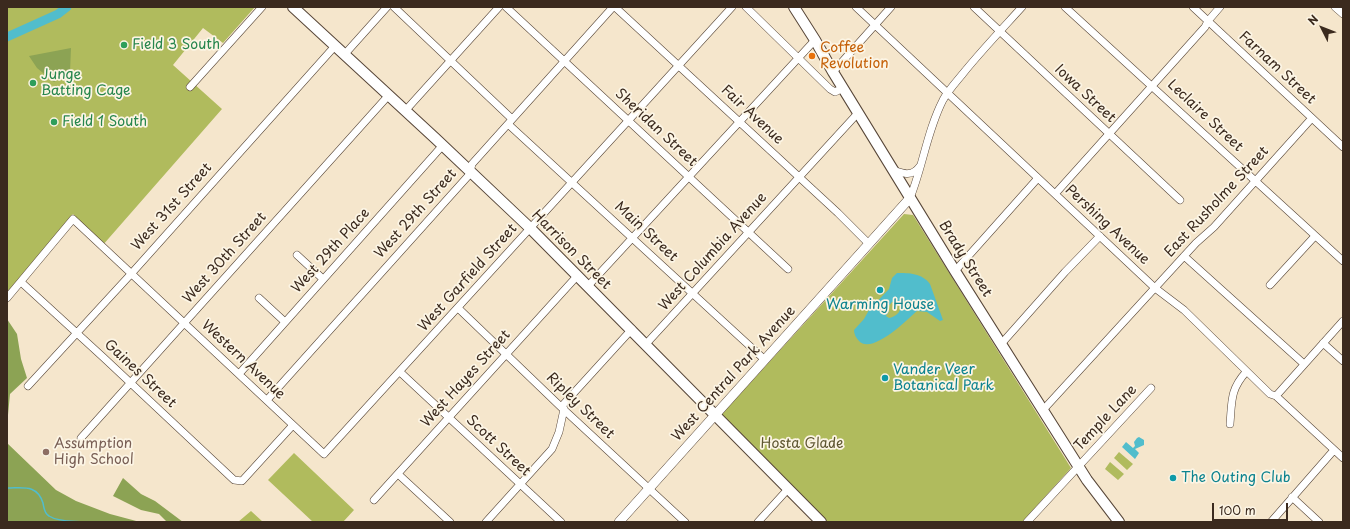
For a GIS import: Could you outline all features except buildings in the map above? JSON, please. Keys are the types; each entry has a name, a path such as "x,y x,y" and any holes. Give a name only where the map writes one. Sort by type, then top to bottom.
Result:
{"highway":[{"name":"Harrison Street","path":"293,7 443,145 530,228 632,329 821,522"},
{"name":"Brady Street","path":"794,7 955,271 1002,343 1078,466 1119,522"}],"main road":[{"name":"West Central Park Avenue","path":"619,522 910,198"}],"street":[{"path":"190,87 262,7"},
{"path":"344,55 387,7"},
{"name":"Main Street","path":"394,7 451,60 510,122 572,182 765,360"},
{"path":"405,111 499,7"},
{"name":"Sheridan Street","path":"506,7 788,269"},
{"name":"West 29th Street","path":"267,400 468,175 472,164 614,7"},
{"name":"Fair Avenue","path":"614,7 679,65 838,213 869,244"},
{"name":"West Garfield Street","path":"324,454 732,7"},
{"path":"746,7 833,90 838,92 843,88"},
{"name":"Pershing Avenue","path":"856,7 1155,288 1184,310 1246,372 1270,394 1276,396 1343,458"},
{"path":"833,72 891,7"},
{"name":"Iowa Street","path":"974,7 1180,200"},
{"path":"910,198 934,122 948,93 973,62 1022,7"},
{"name":"Leclaire Street","path":"1066,7 1255,182 1343,261"},
{"name":"Farnam Street","path":"1193,7 1343,147"},
{"path":"1055,194 1205,27 1220,7"},
{"path":"1336,7 1343,14"},
{"path":"588,286 815,40"},
{"name":"West 31st Street","path":"28,386 131,274 334,46"},
{"name":"West 30th Street","path":"81,438 388,96"},
{"name":"West Columbia Avenue","path":"646,344 858,113"},
{"name":"East Rusholme Street","path":"1043,410 1196,243 1214,227 1312,118"},
{"name":"West 29th Place","path":"239,374 443,145"},
{"path":"893,170 909,174 918,169 921,164"},
{"path":"955,271 1038,178"},
{"name":"Western Avenue","path":"21,282 73,219 324,454"},
{"path":"1002,343 1065,272 1100,236"},
{"path":"1270,285 1315,236"},
{"path":"297,255 323,279"},
{"path":"1184,256 1304,364"},
{"name":"West Hayes Street","path":"374,500 578,275"},
{"path":"7,298 21,282"},
{"name":"Gaines Street","path":"21,282 234,480 242,481 293,425"},
{"path":"259,298 285,322"},
{"name":"Ripley Street","path":"458,308 562,408 685,522"},
{"path":"1276,396 1343,322"},
{"path":"486,522 552,449 560,432 562,408 632,329"},
{"path":"1323,343 1343,361"},
{"name":"Scott Street","path":"400,372 561,522"},
{"path":"1230,424 1233,393 1238,381 1246,372"},
{"name":"Temple Lane","path":"1027,522 1151,388"},
{"path":"1271,522 1334,450"},
{"path":"398,474 450,522"},
{"path":"758,522 788,489"},
{"path":"1292,497 1319,522"}],"green space":[{"path":"7,7 255,7 223,43 203,28 173,65 222,109 102,246 73,214 7,293"},
{"path":"71,48 70,72 54,82 37,68 29,56"},
{"name":"Vander Veer Botanical Park","path":"904,214 913,215 1071,468 1022,522 827,522 721,415"},
{"path":"7,319 17,334 21,359 27,378 10,394 8,415 7,414"},
{"path":"7,443 56,490 76,501 110,514 140,522 7,522"},
{"path":"1119,452 1133,464 1127,470 1114,458"},
{"path":"294,453 354,510 343,522 313,522 268,480"},
{"path":"1110,462 1124,474 1118,480 1105,469"},
{"path":"123,478 141,494 155,501 183,522 167,522 159,514 141,510 113,496"},
{"path":"251,511 263,522 238,522"}],"water":[{"path":"897,273 906,273 915,274 927,280 930,284 943,320 940,321 927,312 917,311 889,335 872,343 865,344 857,339 854,330 864,319 869,310 889,289 892,278","holes":["892,302 900,305 900,310 894,317 889,318 886,316 889,311 886,309"]},
{"path":"1139,437 1144,440 1144,445 1135,449 1139,453 1135,459 1122,447 1126,442 1133,448 1135,446 1134,442"}],"waterway":[{"path":"7,37 58,14 67,7"},
{"path":"7,342 7,354"},
{"path":"7,488 29,488 40,497 47,515 61,520 83,522"}],"place":[{"name":"Field 3 South","path":"124,45"},
{"name":"Coffee Revolution","path":"812,56"},
{"name":"Junge Batting Cage","path":"33,83"},
{"name":"Field 1 South","path":"54,122"},
{"name":"Warming House","path":"880,290"},
{"name":"Vander Veer Botanical Park","path":"885,378"},
{"name":"Assumption High School","path":"46,452"},
{"name":"The Outing Club","path":"1173,478"}],"park label":[{"name":"Hosta Glade","path":"802,444"}]}
